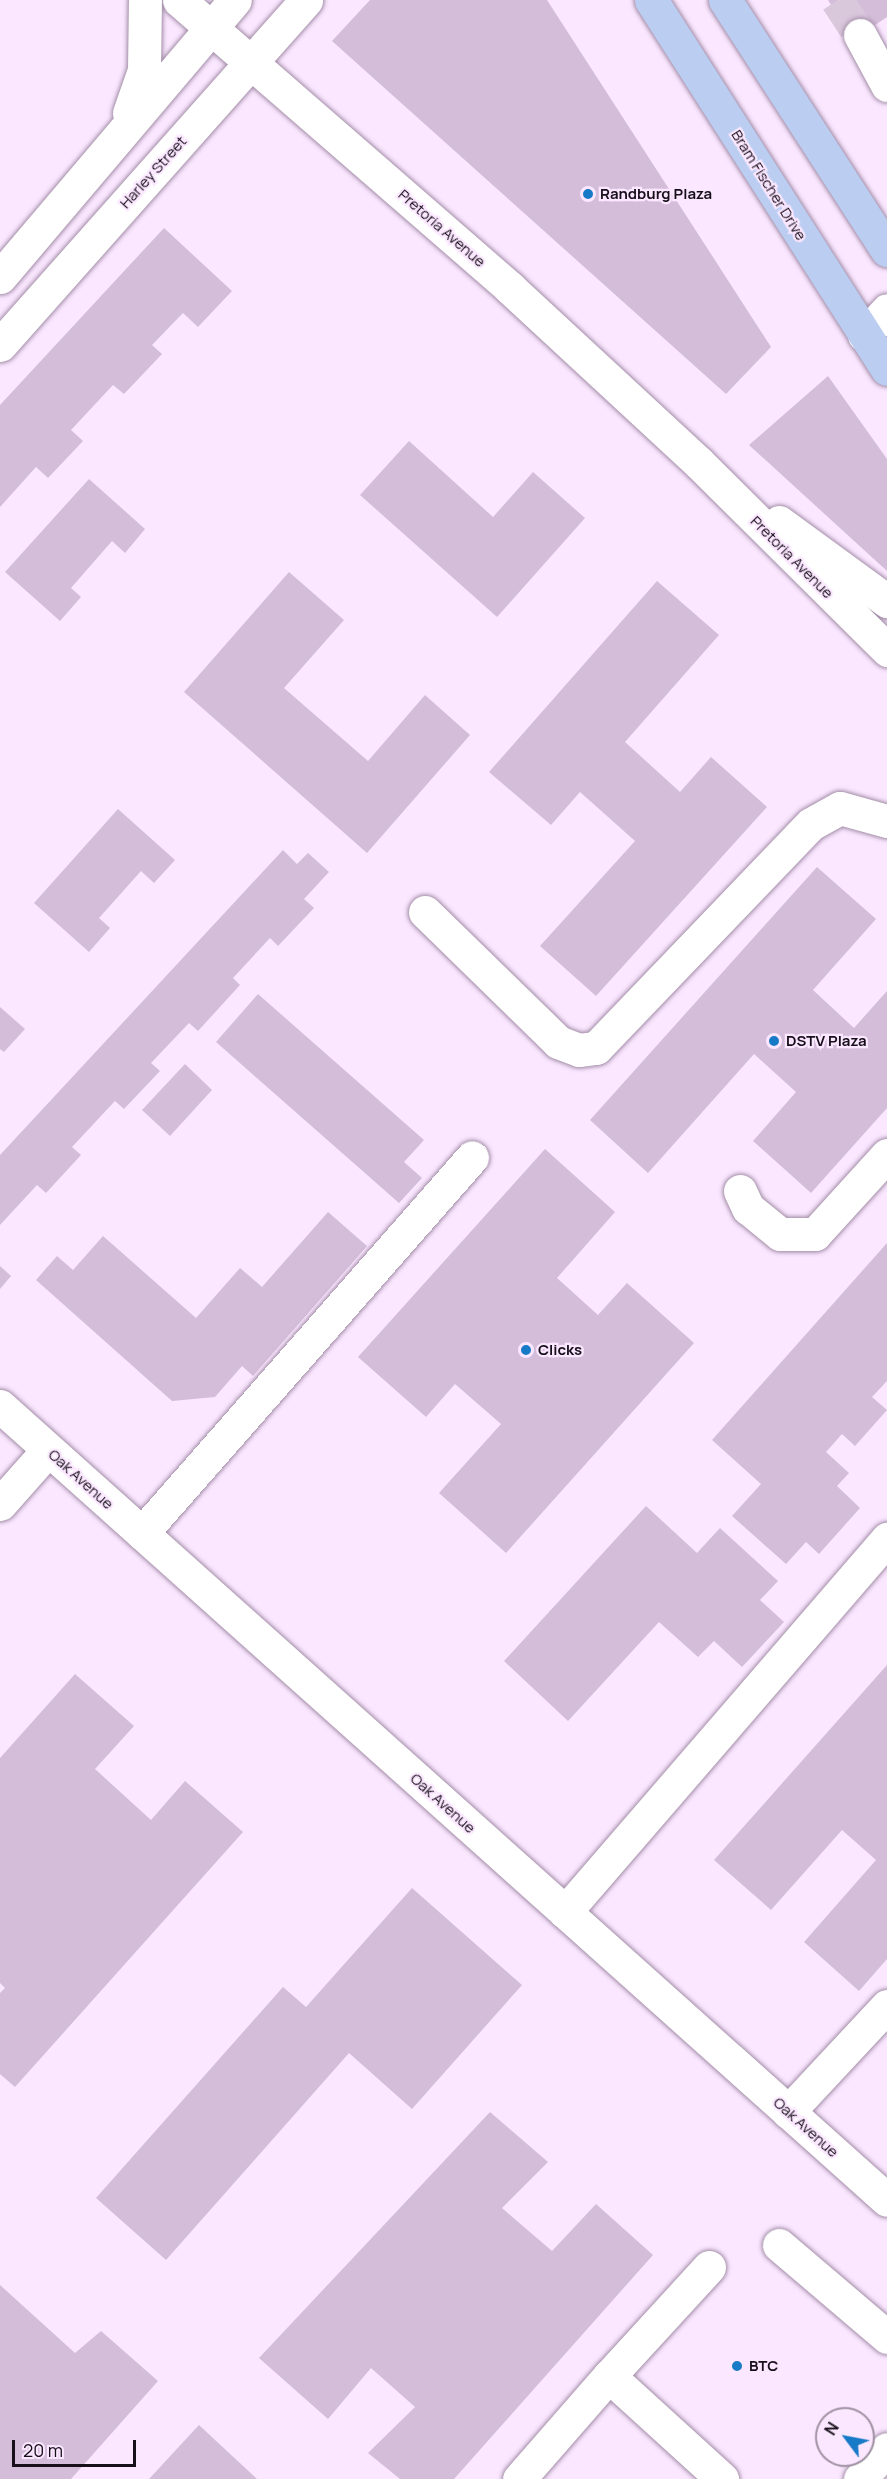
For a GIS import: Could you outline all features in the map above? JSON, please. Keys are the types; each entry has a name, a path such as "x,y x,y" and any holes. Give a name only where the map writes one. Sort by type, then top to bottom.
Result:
{"main road":[{"name":"Bram Fischer Drive","path":"651,0 887,369"},
{"path":"725,0 887,250"}],"street":[{"path":"124,129 144,70 145,0"},
{"name":"Pretoria Avenue","path":"179,0 252,60 698,462 887,650"},
{"path":"0,277 235,0"},
{"name":"Harley Street","path":"0,345 306,0"},
{"path":"860,35 887,85"},
{"path":"864,335 887,310"},
{"name":"Pretoria Avenue","path":"698,462 887,601"},
{"path":"425,912 558,1042 579,1050 596,1048 811,824 840,808 887,821"},
{"path":"740,1191 748,1208 780,1234 815,1233 887,1155"},
{"path":"142,1533 472,1158"},
{"name":"Oak Avenue","path":"0,1406 887,2200"},
{"path":"0,1504 48,1450"},
{"path":"565,1912 887,1539"},
{"path":"788,2112 887,2006"},
{"path":"779,2245 887,2337"},
{"path":"519,2479 709,2267"},
{"path":"609,2376 722,2479"},
{"path":"860,2479 887,2449"}],"building":[{"name":"Randburg Plaza","path":"370,0 547,0 771,347 726,394 332,41"},
{"path":"828,0 887,0 887,17 853,40"},
{"path":"164,228 232,291 198,327 183,313 152,345 162,354 124,394 113,385 71,430 83,441 48,478 36,467 0,507 0,405"},
{"path":"828,376 887,459 887,571 749,445"},
{"path":"409,441 493,517 533,472 585,518 497,617 360,495"},
{"path":"89,479 145,529 125,553 112,541 71,588 81,597 60,621 5,572"},
{"path":"289,572 344,620 284,688 368,761 425,695 470,735 367,853 184,692"},
{"path":"657,581 719,635 625,742 680,792 711,757 767,807 596,996 540,946 635,841 580,792 551,825 489,772"},
{"path":"118,809 175,860 154,883 141,871 99,918 110,928 89,952 34,903"},
{"path":"283,850 297,864 308,853 329,872 304,899 314,908 278,946 270,938 233,978 240,985 198,1031 189,1023 151,1063 160,1071 124,1109 115,1101 72,1147 81,1155 46,1193 37,1185 0,1225 0,1155"},
{"name":"DSTV Plaza","path":"817,867 876,919 813,990 854,1028 887,991 887,1108 811,1193 753,1141 796,1092 754,1054 648,1173 590,1120"},
{"path":"258,994 424,1140 404,1162 422,1178 399,1203 216,1042"},
{"path":"0,1007 25,1029 4,1052 0,1049"},
{"path":"185,1064 212,1090 170,1136 142,1110"},
{"name":"Clicks","path":"545,1149 615,1212 557,1278 598,1315 627,1283 694,1343 506,1553 439,1493 501,1424 455,1384 426,1417 358,1357"},
{"path":"328,1212 367,1246 253,1376 242,1366 215,1397 172,1401 36,1280 57,1256 73,1270 103,1236 196,1318 240,1268 262,1287"},
{"path":"887,1243 887,1381 872,1397 887,1410 855,1446 842,1434 826,1452 849,1473 837,1486 860,1508 819,1554 806,1542 786,1564 732,1516 761,1484 712,1440"},
{"path":"0,1266 11,1276 0,1289"},
{"path":"646,1506 697,1553 720,1528 778,1581 760,1600 784,1622 742,1667 714,1641 698,1657 659,1622 568,1721 504,1661"},
{"path":"887,1665 887,1959 859,1991 804,1942 876,1860 842,1830 771,1910 714,1860"},
{"path":"75,1674 134,1726 95,1769 151,1820 185,1781 243,1832 15,2087 0,2074 0,1993 5,1988 0,1983 0,1758"},
{"path":"412,1888 522,1985 412,2109 349,2053 166,2260 96,2198 283,1987 306,2007"},
{"path":"490,2112 548,2162 502,2208 552,2251 596,2204 653,2255 454,2479 400,2479 368,2453 415,2407 371,2368 328,2419 259,2358"},
{"path":"0,2285 75,2353 101,2331 158,2381 71,2479 0,2479"},
{"path":"199,2425 257,2479 149,2479"}],"tunnel":[{"path":"837,0 860,35"}],"place":[{"name":"Randburg Plaza","path":"588,194"},
{"name":"DSTV Plaza","path":"774,1041"},
{"name":"Clicks","path":"526,1350"},
{"name":"BTC","path":"737,2366"}]}
